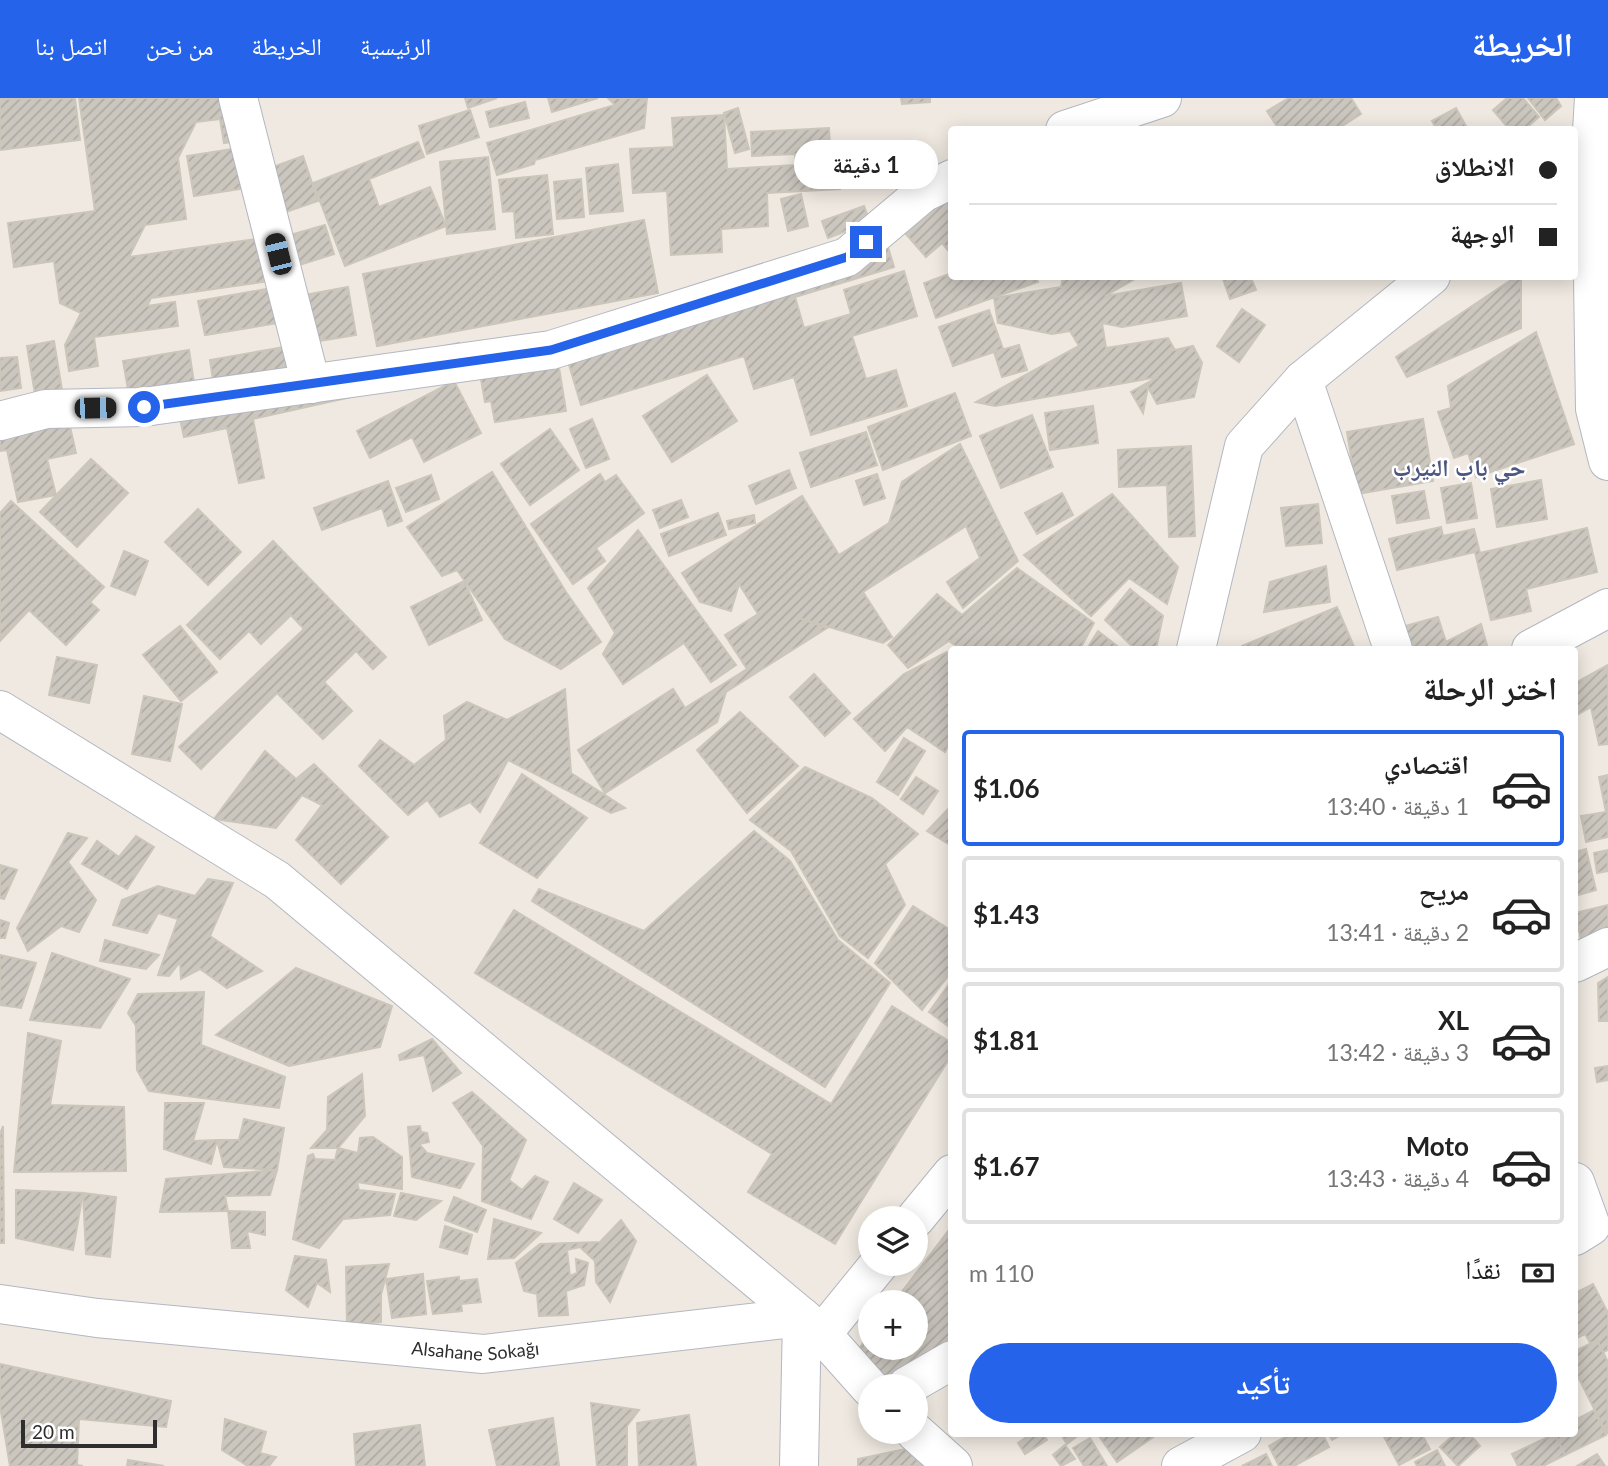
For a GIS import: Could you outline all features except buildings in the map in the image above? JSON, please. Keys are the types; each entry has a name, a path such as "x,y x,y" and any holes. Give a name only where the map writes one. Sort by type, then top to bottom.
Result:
{"street":[{"path":"238,98 310,384"},
{"path":"1077,126 1162,98"},
{"path":"1594,98 1583,154 1595,408 1608,461"},
{"path":"0,421 46,409 144,407 551,350 847,257 923,194 948,181"},
{"path":"1197,646 1244,446 1303,380 1426,280"},
{"path":"1303,380 1392,646"},
{"path":"1537,646 1608,608"},
{"path":"0,710 277,880 812,1325 858,1375"},
{"path":"1578,962 1608,947"},
{"path":"926,1206 948,1179"},
{"path":"1578,1190 1591,1226 1578,1234"},
{"path":"799,1466 812,1325 866,1276"},
{"name":"Alsahane Sokağı","path":"0,1304 97,1318 483,1354 812,1325"},
{"path":"927,1374 948,1362"},
{"path":"1181,1466 1235,1437"},
{"path":"928,1444 953,1466"}],"district":[{"name":"حي باب النيرب","path":"1459,466"}],"route":[{"path":"144,407 551,350 847,257 866,242"}]}
